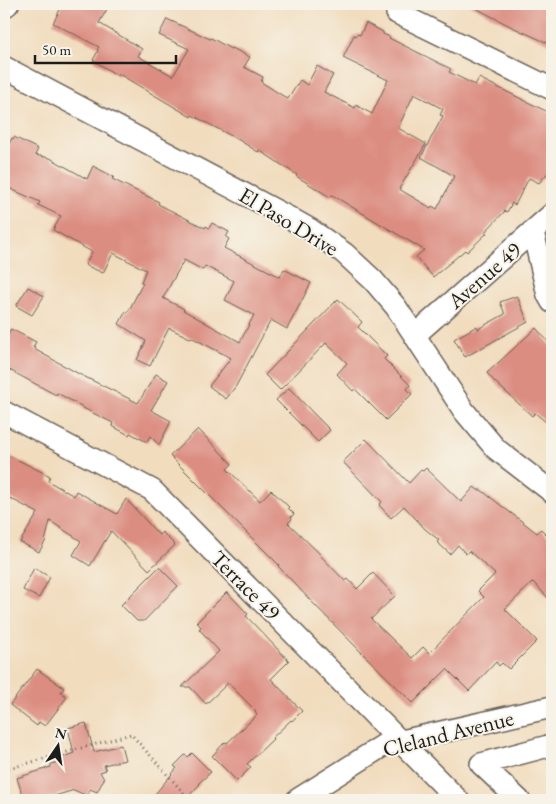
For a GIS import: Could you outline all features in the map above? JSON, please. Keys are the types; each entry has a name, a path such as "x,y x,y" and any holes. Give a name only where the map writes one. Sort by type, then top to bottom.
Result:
{"street":[{"path":"4,7 8,4"},
{"path":"397,13 552,89"},
{"name":"El Paso Drive","path":"4,67 281,213 311,230 344,253 373,280 396,307 457,402 496,449 552,492"},
{"name":"Avenue 49","path":"415,335 552,214"},
{"path":"533,232 548,295 552,302"},
{"name":"Terrace 49","path":"4,412 152,490 458,800"},
{"name":"Cleland Avenue","path":"297,800 384,744 552,707"},
{"path":"519,800 481,764 552,745"}],"path":[{"path":"4,770 131,734 190,800"}],"building":[{"path":"63,4 110,4 99,23 142,49 138,56 173,76 189,49 159,35 167,19 250,57 244,67 263,77 261,82 288,99 300,80 307,85 317,66 333,75 324,92 355,108 356,105 372,114 388,80 343,58 354,35 360,35 366,23 383,32 389,38 451,69 449,72 475,85 479,78 552,114 552,168 539,183 529,178 515,205 512,203 507,212 505,211 485,232 487,233 467,252 465,250 433,277 416,257 424,250 332,195 330,197 259,150 258,152 192,115 191,117 119,74 118,76 93,60 99,47 53,23","holes":["414,94 443,109 440,115 443,116 421,157 454,176 437,209 432,206 431,208 399,189 426,144 398,128"]},
{"path":"468,4 552,4 552,45 512,27"},
{"path":"14,137 38,149 35,155 50,158 87,179 93,166 114,177 112,179 159,202 158,204 205,228 206,226 209,228 212,223 229,232 226,237 229,239 224,248 280,277 284,269 311,283 287,329 271,320 236,386 226,399 209,386 231,358 191,337 169,328 150,366 137,360 146,341 119,324 126,311 128,312 143,283 141,282 146,270 113,253 103,273 85,265 92,252 53,230 61,216 38,205 40,202 4,186 4,154","holes":["184,260 203,270 205,266 234,281 225,300 254,315 240,342 163,298"]},
{"path":"28,287 44,296 32,315 16,306"},
{"path":"517,296 528,322 465,357 454,339 477,326 478,329 505,314 500,302"},
{"path":"338,299 362,322 358,327 387,356 384,359 410,385 407,389 412,394 386,420 337,374 347,363 326,343 280,390 265,375"},
{"path":"536,328 552,346 552,427 535,413 532,416 487,373"},
{"path":"11,329 36,342 33,347 34,349 138,403 156,374 168,381 151,410 171,421 159,445 150,436 147,442 130,433 129,435 112,426 113,423 4,367 4,342"},
{"path":"289,388 330,430 318,442 276,400"},
{"path":"198,429 232,464 227,469 260,501 271,490 289,507 294,514 288,523 345,581 348,579 357,589 373,573 395,596 371,619 412,658 423,647 429,653 484,597 478,591 495,574 469,551 466,554 458,545 450,554 437,542 439,540 425,529 404,506 391,518 379,505 382,502 343,462 366,439 409,483 421,470 423,471 426,468 461,502 474,487 481,490 537,533 541,529 552,540 552,602 533,582 505,609 537,641 509,669 502,663 499,666 496,662 469,691 447,669 413,703 170,456"},
{"path":"4,453 50,476 48,481 74,496 76,491 117,514 126,499 159,535 162,532 175,545 149,570 111,531 90,566 73,555 81,541 50,521 45,542 39,552 20,542 38,513 4,495"},
{"path":"159,567 178,586 144,621 137,621 121,605"},
{"path":"34,568 50,577 39,598 23,590"},
{"path":"227,592 248,614 246,616 289,661 271,679 302,711 247,764 251,767 237,781 212,756 225,742 227,743 257,715 256,711 228,683 206,704 190,687 182,687 219,651 199,629 201,627 197,622"},
{"path":"37,669 64,688 61,692 67,697 45,726 39,722 37,726 10,705"},
{"path":"86,723 94,752 121,745 125,760 104,765 106,770 100,772 104,779 97,792 90,789 87,796 74,790 42,800 24,800 17,778 51,767 51,764 59,762 58,759 74,753 68,728"},
{"path":"192,753 211,772 185,800 150,800 177,768 174,766 185,755 188,757"}]}
